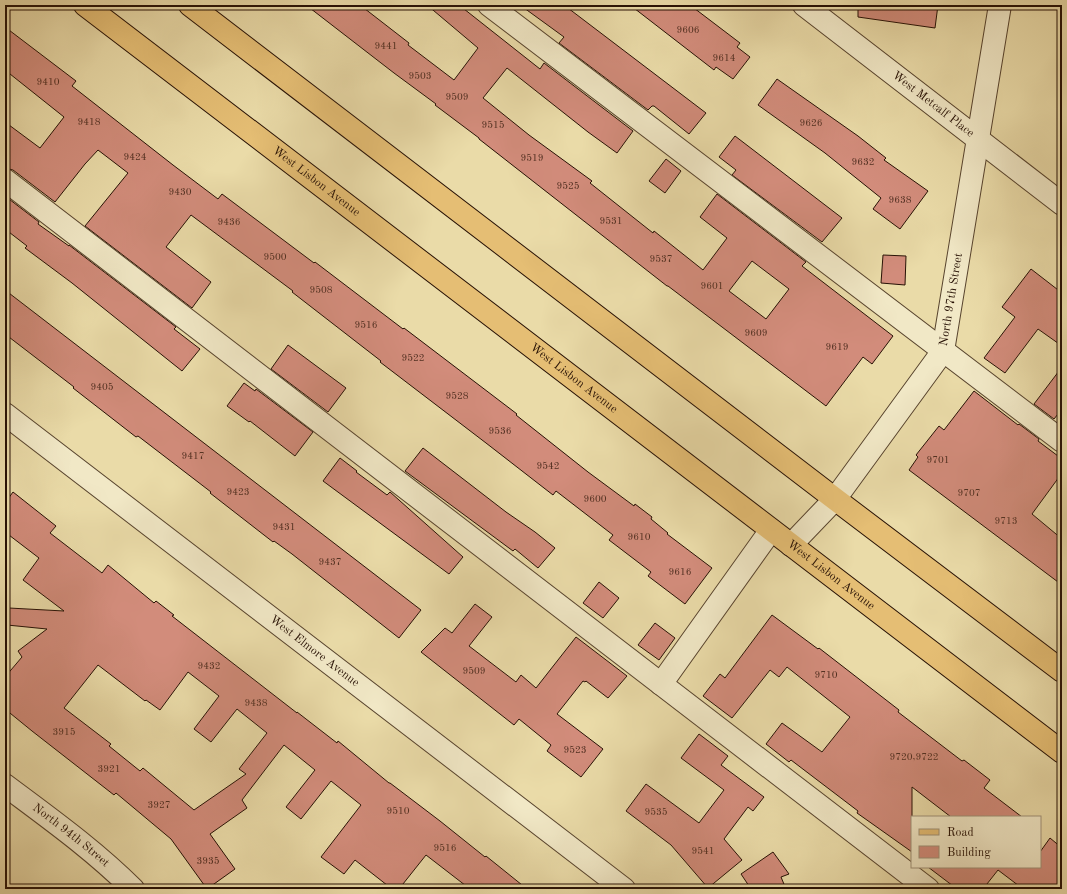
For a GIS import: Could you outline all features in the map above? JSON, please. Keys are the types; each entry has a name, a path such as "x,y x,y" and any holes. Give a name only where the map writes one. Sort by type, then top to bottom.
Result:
{"main road":[{"name":"West Lisbon Avenue","path":"85,5 1062,752"},
{"path":"190,5 1062,671"}],"street":[{"path":"489,5 1062,441"},
{"name":"West Metcalf Place","path":"804,5 1062,204"},
{"name":"North 97th Street","path":"791,544 835,499 943,351 1000,5"},
{"path":"5,180 928,889"},
{"name":"West Elmore Avenue","path":"5,414 624,889"},
{"path":"661,684 771,530"},
{"name":"North 94th Street","path":"5,785 80,841 110,866 133,889"}],"building":[{"path":"306,5 360,5 409,43 408,45 454,80 478,48 427,5 459,5 540,69 544,63 633,131 617,153 507,68 483,98 529,135 592,181 590,183 653,233 654,231 703,270 727,238 700,217 717,194 806,262 802,266 893,336 872,364 863,357 826,406 667,286 435,105 436,104","holes":["752,261 789,289 766,319 729,291"]},
{"path":"520,5 564,5 706,113 689,134 654,106 648,110 559,43 564,37"},
{"path":"630,5 690,5 740,43 737,47 750,57 733,79 716,67 714,70"},
{"path":"858,5 938,5 935,28 858,17"},
{"path":"5,27 76,81 72,86 173,165 218,199 222,194 314,263 315,262 517,414 516,415 588,472 634,506 635,504 652,517 651,519 668,533 667,534 712,568 685,604 648,576 651,572 609,540 613,535 556,491 553,495 380,362 381,361 292,292 293,291 191,215 166,247 211,282 192,308 85,226 128,173 98,150 55,202 13,170 5,168 5,122 40,148 64,117 5,70"},
{"path":"777,79 858,136 886,158 884,160 928,191 900,229 873,209 881,198 825,153 758,105"},
{"path":"735,136 842,218 822,242 732,175 736,170 719,157"},
{"path":"666,159 681,171 665,193 649,181"},
{"path":"5,196 39,222 38,224 69,245 176,327 174,329 200,349 182,371 72,283 25,248 27,246 5,229"},
{"path":"883,255 906,256 905,285 881,283"},
{"path":"1031,269 1062,293 1062,346 1038,329 1005,373 984,358 1015,317 1002,307"},
{"path":"5,290 421,610 399,638 138,436 136,437 5,334"},
{"path":"288,345 346,388 328,412 271,369"},
{"path":"1062,367 1062,409 1054,419 1034,404"},
{"path":"244,383 255,391 256,389 313,432 295,456 250,421 249,422 227,406"},
{"path":"974,391 1018,425 1019,424 1039,439 1038,441 1062,459 1062,473 1032,514 1062,539 1062,585 909,470 918,457 916,455 939,426 944,430"},
{"path":"423,448 555,548 538,568 515,549 513,551 405,471"},
{"path":"340,458 387,495 390,492 463,557 449,574 323,481"},
{"path":"13,492 56,526 50,533 102,573 108,565 154,603 156,601 174,615 172,616 297,713 337,743 338,741 389,783 527,889 470,889 426,855 399,889 392,889 355,860 344,874 321,857 361,805 331,781 301,819 286,807 315,770 284,745 242,800 247,808 210,834 235,869 207,889 171,839 116,793 114,795 5,709 5,677 22,657 18,651 47,629 7,625 9,608 64,611 23,580 39,558 5,532 5,503","holes":["98,665 145,701 146,700 160,710 188,672 219,696 194,729 211,742 237,709 267,733 239,769 246,774 194,810 143,768 140,771 109,746 111,744 64,708"]},
{"path":"599,582 619,598 603,618 583,603"},
{"path":"475,604 492,617 469,646 516,682 521,675 536,688 576,637 627,676 608,698 586,681 583,681 557,714 603,749 581,777 547,751 551,745 519,719 514,725 421,652 445,628 452,633"},
{"path":"772,615 818,649 819,648 899,710 898,712 962,761 964,760 990,780 984,788 1021,816 950,816 912,787 911,851 857,813 858,811 791,760 789,762 766,744 782,723 822,752 850,717 787,667 779,677 770,670 732,718 703,696 720,674 725,678"},
{"path":"655,623 675,638 659,660 638,645"},
{"path":"699,734 728,756 721,765 764,797 753,811 748,807 724,839 742,860 708,888 671,845 626,811 646,784 699,823 724,790 681,758"},
{"path":"1050,838 1062,848 1062,879 1054,889 1023,889 998,870 983,889 957,889 929,868 1041,868 1041,851"},
{"path":"773,852 789,874 781,877 786,889 751,889 741,874"}]}
